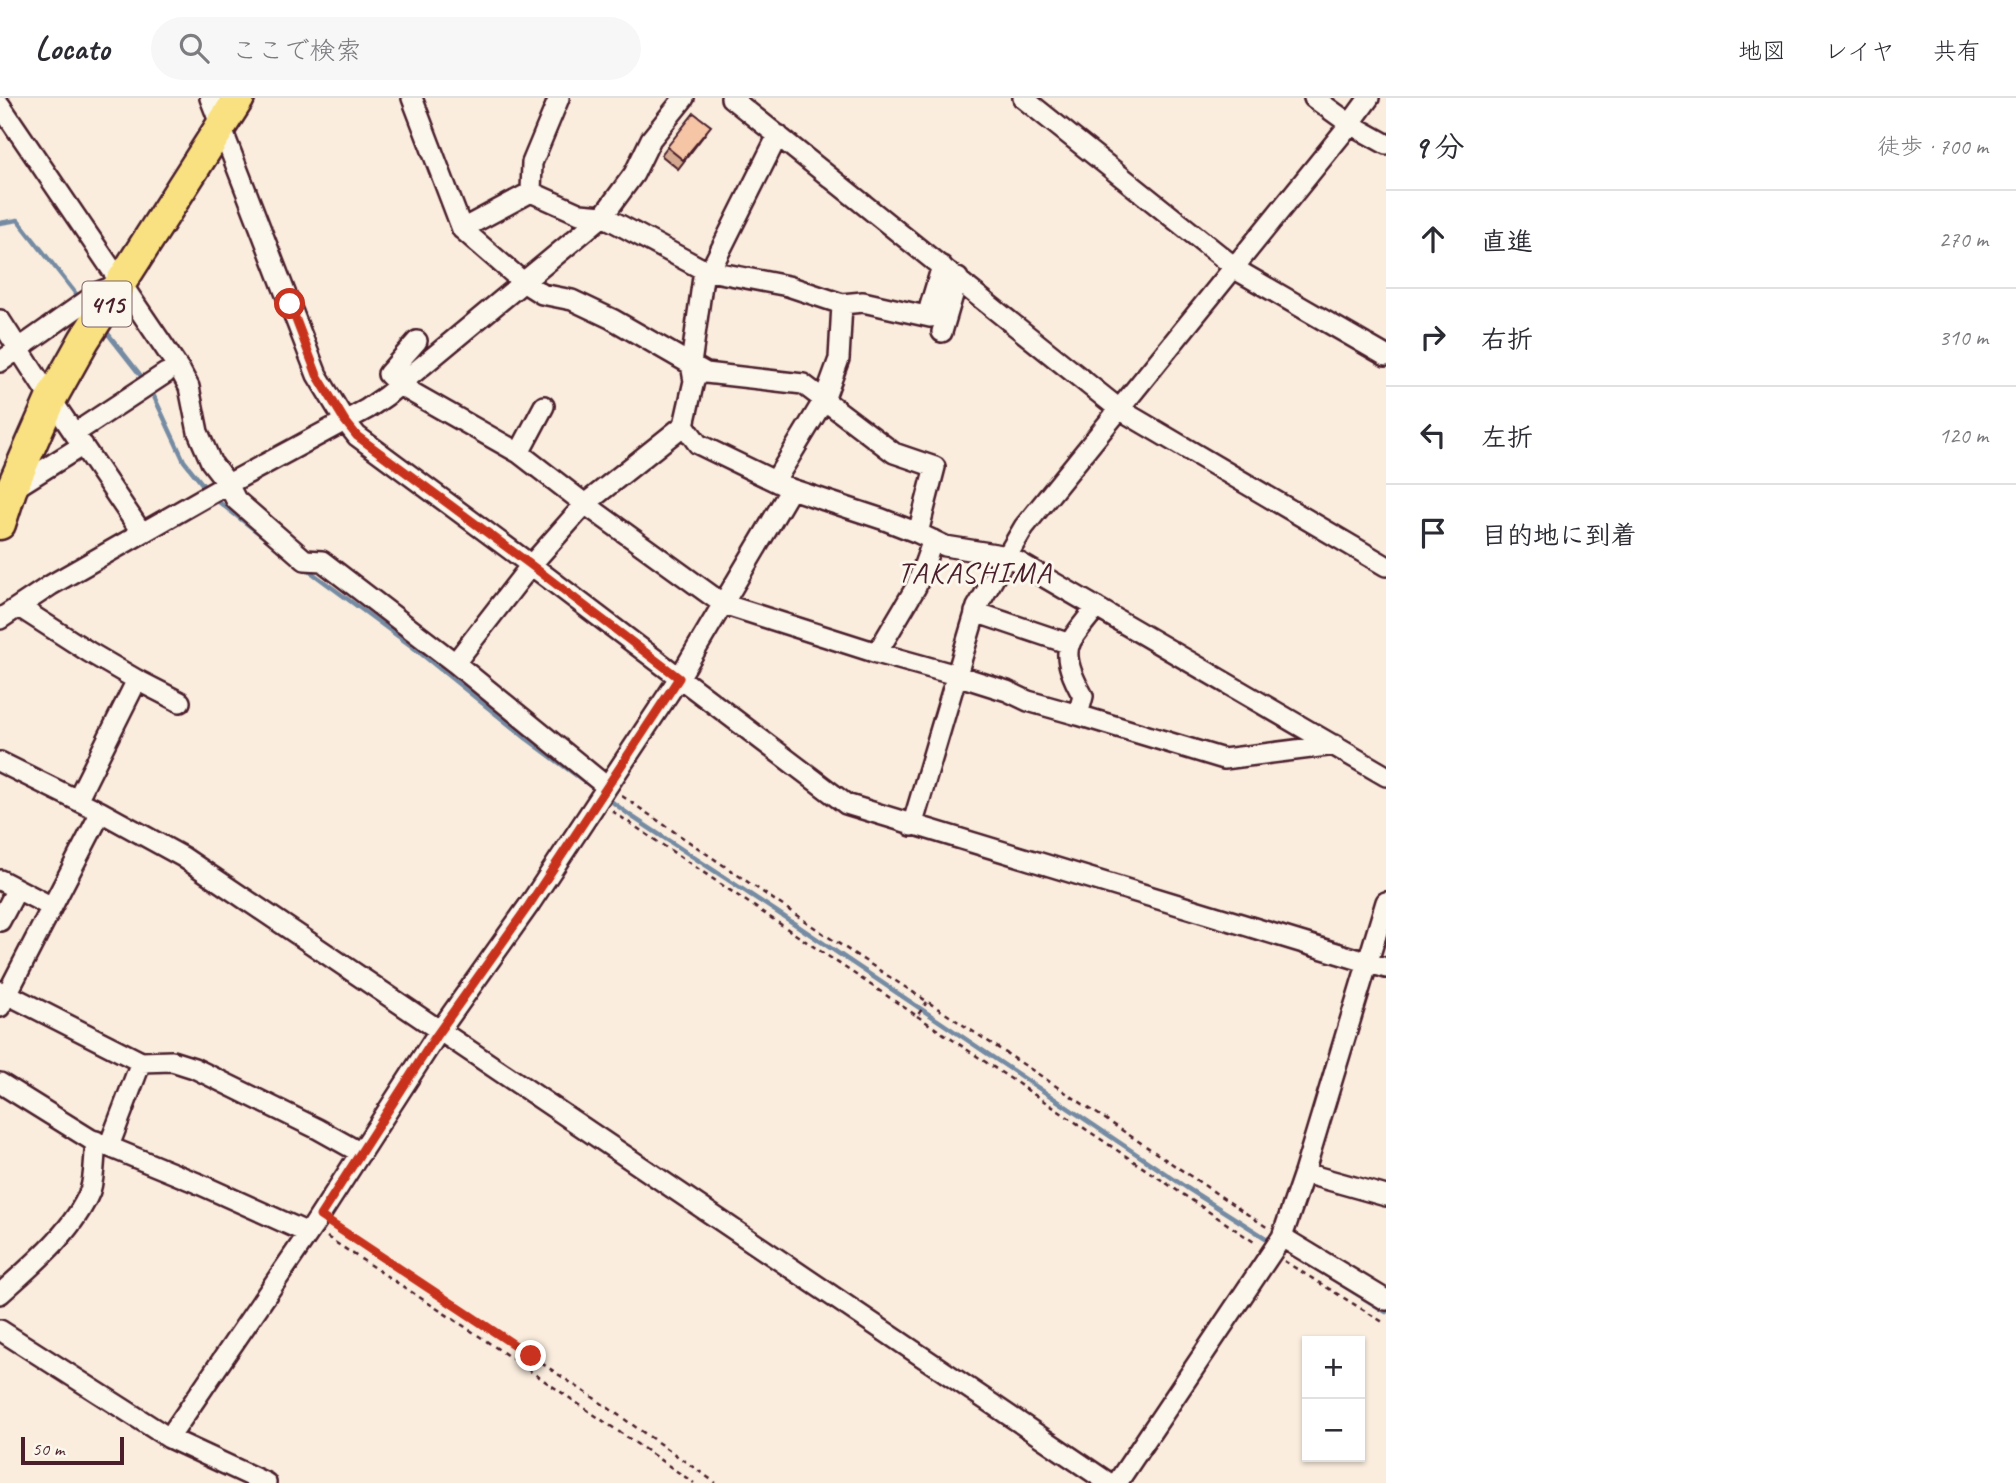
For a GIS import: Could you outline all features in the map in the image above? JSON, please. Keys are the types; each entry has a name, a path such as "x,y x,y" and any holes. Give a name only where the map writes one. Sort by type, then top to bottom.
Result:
{"highway":[{"name":"415","path":"0,524 5,494 51,399 84,340 120,283 216,112 239,98"}],"street":[{"path":"412,98 462,229 523,282 542,294 572,300 612,319 706,373 803,384 894,453 935,467 916,587 877,653"},
{"path":"531,192 532,163 559,98"},
{"path":"0,620 51,586 142,533 368,410 603,216 634,174 651,139 684,98"},
{"path":"731,98 1119,409 1386,566"},
{"path":"1023,98 1234,267 1386,356"},
{"path":"1314,98 1350,124 1386,144"},
{"path":"912,826 975,612 1024,527 1369,98"},
{"path":"0,105 180,370 189,387 198,432 211,462 228,484 236,500 305,560 322,561 455,663 602,794"},
{"path":"216,112 317,375 357,436 846,804 1386,968"},
{"path":"704,270 713,265 778,135"},
{"path":"462,229 531,192"},
{"path":"531,192 580,214 603,216 704,270 789,286 842,303 863,302 930,317 930,306 942,266"},
{"path":"455,663 531,565 585,504 684,425 694,381 691,364 704,270"},
{"path":"942,332 958,278"},
{"path":"0,362 99,292 120,283"},
{"path":"169,1438 361,1153 440,1030 529,905 679,678 723,604 824,400 839,359 842,303"},
{"path":"0,320 142,533"},
{"path":"417,341 388,374 399,384 519,453 723,604 1007,691 1028,701 1224,758 1335,745"},
{"path":"5,494 166,373"},
{"path":"519,453 544,406"},
{"path":"684,425 698,444 783,485 882,519 945,546 1007,556 1386,776"},
{"path":"19,607 89,652 180,702"},
{"path":"1078,715 1083,695 1070,667 1068,650 1096,607"},
{"path":"975,612 1070,644"},
{"path":"77,800 137,680"},
{"path":"0,762 101,812 183,857 1109,1483"},
{"path":"101,812 2,997 141,1062 172,1061 194,1068 361,1153"},
{"path":"0,921 8,884 52,907"},
{"path":"1117,1483 1276,1245 1304,1172 1386,902"},
{"path":"0,1294 50,1248 83,1206 91,1188 102,1144 141,1062"},
{"path":"0,1083 102,1144 197,1183 313,1225"},
{"path":"1304,1172 1386,1196"},
{"path":"1276,1245 1386,1300"},
{"path":"0,1330 169,1438 266,1483"}],"path":[{"path":"602,794 1035,1072 1386,1324"},
{"path":"602,794 917,1016 1276,1245"},
{"path":"917,1016 927,1002"},
{"path":"313,1225 694,1483"},
{"path":"313,1225 594,1398 716,1483"}],"building":[{"path":"694,113 711,126 683,160 667,147"}],"waterway":[{"path":"0,223 18,220 80,299"},
{"path":"105,330 145,381"},
{"path":"150,388 184,461 207,490"},
{"path":"215,499 269,541"},
{"path":"304,567 414,648 527,739 592,787"},
{"path":"607,798 1187,1188 1272,1242"},
{"path":"1310,1265 1386,1312"}],"district":[{"name":"TAKASHIMA","path":"975,572"}],"route":[{"path":"290,304 317,375 357,436 679,678 529,905 436,1036 320,1216 531,1356"}]}
